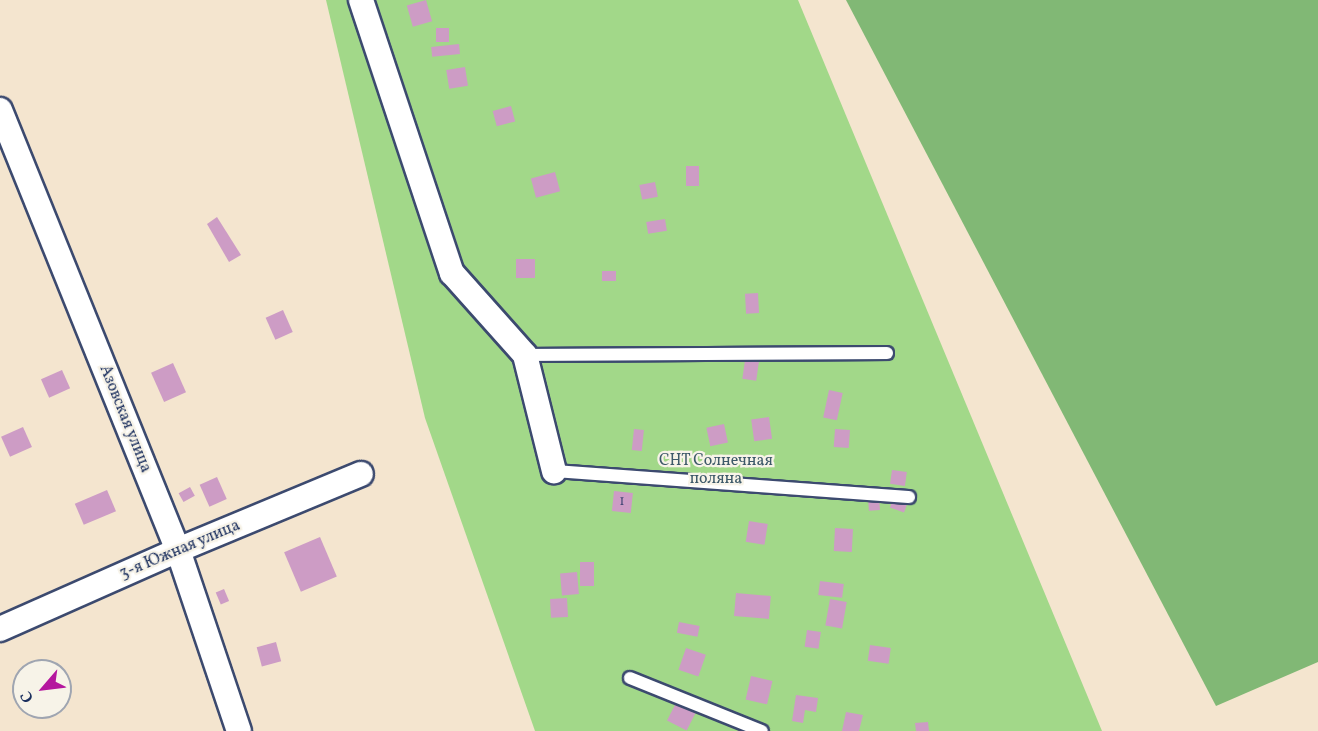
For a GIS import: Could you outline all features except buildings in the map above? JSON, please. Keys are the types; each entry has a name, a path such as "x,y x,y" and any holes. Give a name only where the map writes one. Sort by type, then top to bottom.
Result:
{"street":[{"path":"362,0 452,273 525,355 555,471"},
{"name":"Азовская улица","path":"0,110 178,550 239,731"},
{"name":"3-я Южная улица","path":"0,629 178,550 361,474"}],"lane":[{"path":"525,355 887,353"},
{"path":"555,471 909,497"},
{"path":"630,678 762,731"}],"green space":[{"name":"СНТ Солнечная поляна","path":"326,0 798,0 1102,731 535,731 425,418"},
{"path":"846,0 1318,0 1318,662 1216,706"}]}
